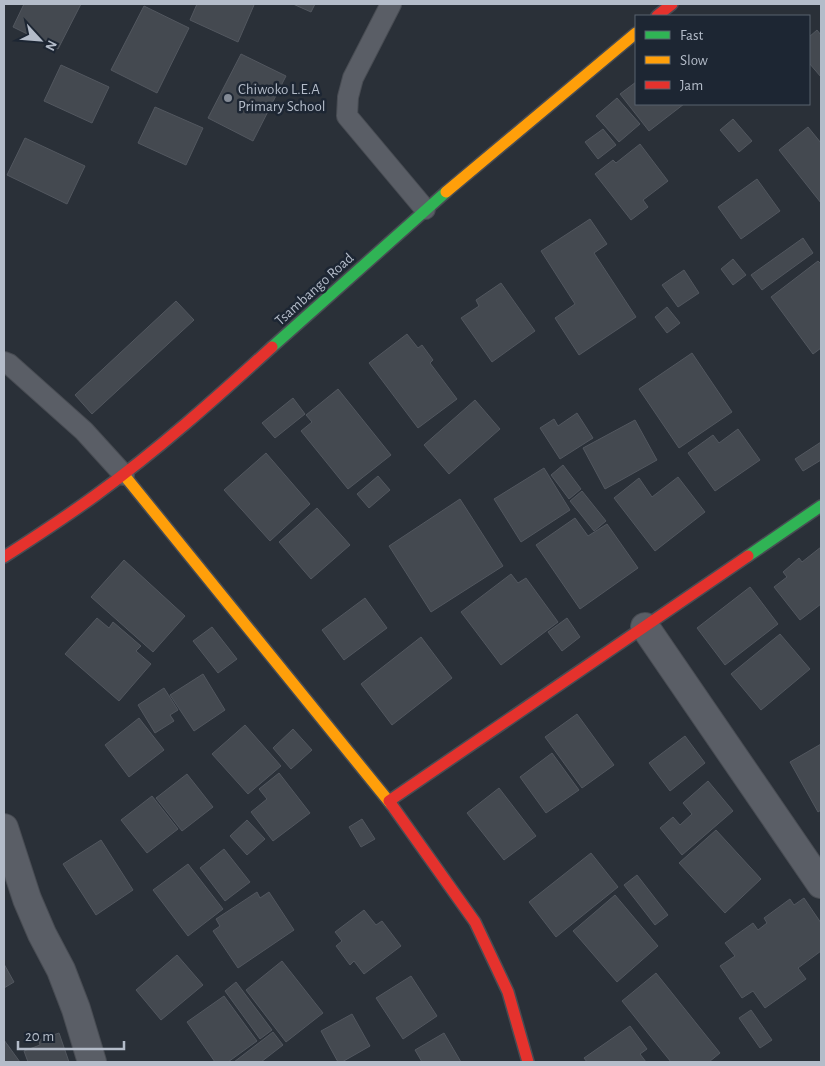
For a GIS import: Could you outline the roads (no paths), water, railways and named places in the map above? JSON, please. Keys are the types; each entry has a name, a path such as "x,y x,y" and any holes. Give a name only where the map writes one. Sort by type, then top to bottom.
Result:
{"street":[{"path":"658,15 672,4"},
{"name":"Tsambango Road","path":"4,557 35,538 124,475 173,435 425,209 635,34"},
{"path":"124,475 389,801 475,922 508,992 528,1062"},
{"path":"389,801 821,506"},
{"path":"645,627 821,884"},
{"path":"4,828 27,899 42,934 61,970 76,1009 92,1062"}],"lane":[{"path":"391,4 353,78 348,97 347,116 425,209"},
{"path":"4,362 9,364 84,431 124,475"}],"place":[{"name":"Chiwoko L.E.A Primary School","path":"228,98"}]}
